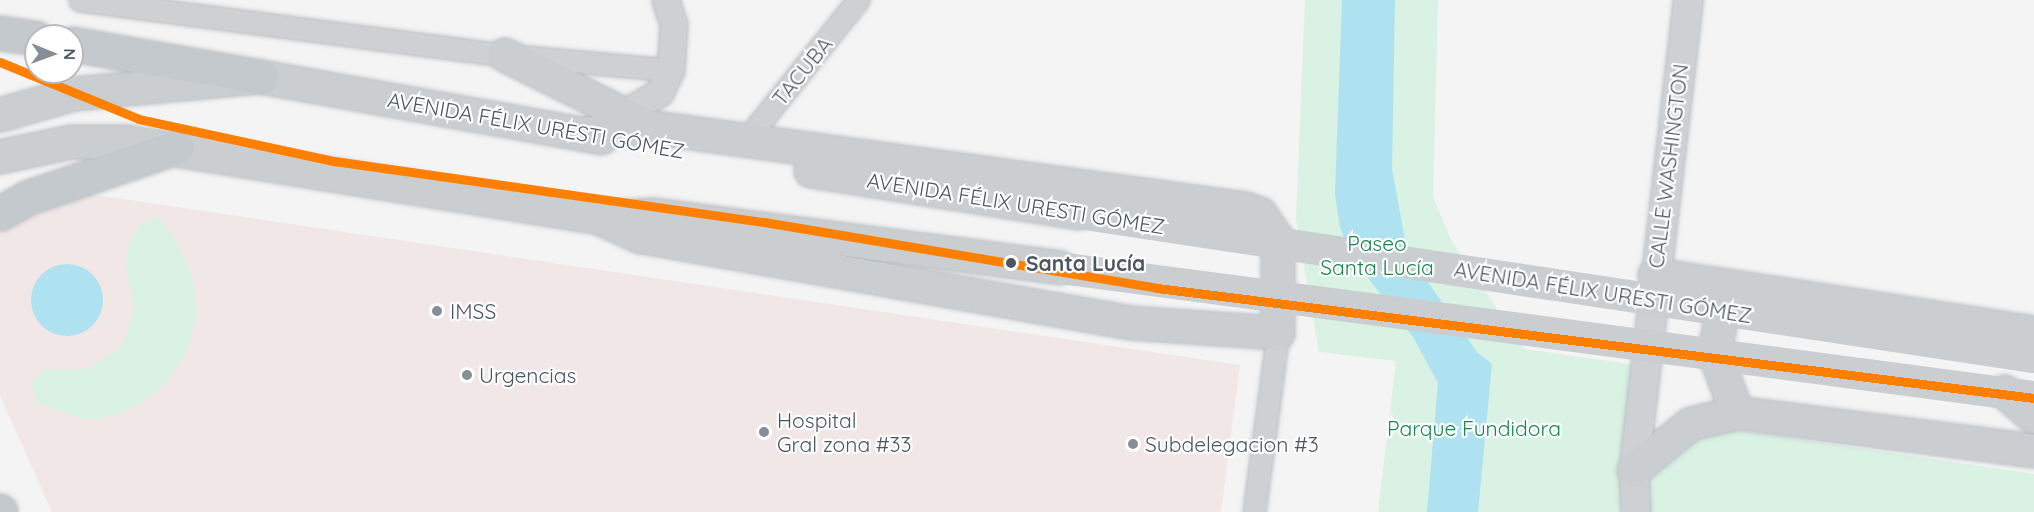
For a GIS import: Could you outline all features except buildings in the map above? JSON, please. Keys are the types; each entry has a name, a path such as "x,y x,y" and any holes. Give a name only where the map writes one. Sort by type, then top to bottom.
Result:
{"highway":[{"path":"0,33 24,36"},
{"path":"84,46 261,76"},
{"path":"0,213 29,197 177,147"}],"main road":[{"name":"CALLE WASHINGTON","path":"1636,512 1634,470 1688,0"},
{"path":"505,55 641,130 745,141 1246,209 1260,214 1278,240 1278,333 1131,323 641,237 599,218"},
{"name":"AVENIDA FÉLIX URESTI GÓMEZ","path":"0,115 73,94 261,76 583,134 641,130 2034,357"},
{"name":"AVENIDA FÉLIX URESTI GÓMEZ","path":"0,157 71,142 177,147 599,218 654,215 2020,394"},
{"path":"1655,275 1753,288 2034,333"},
{"path":"1737,413 1719,364 1717,340 1722,317 1753,288"},
{"path":"2020,394 2034,417"},
{"path":"1634,470 1691,424 1737,413 2034,451"}],"street":[{"path":"80,0 505,55 671,70"},
{"path":"583,134 641,130 671,70 675,25 666,0"},
{"name":"TACUBA","path":"745,141 858,0"},
{"path":"1254,512 1278,333"}],"shaded area":[{"name":"IMSS","path":"82,193 1240,365 1221,512 52,512 0,396 0,231 11,219"}],"green space":[{"path":"1305,0 1438,0 1433,197 1451,240 1524,349 1636,365 1630,427 1735,430 2034,474 2034,512 1378,512 1396,361 1319,352 1296,219"},
{"path":"159,217 179,246 193,280 196,316 187,352 167,382 139,405 105,418 82,419 36,402 32,383 42,370 87,369 121,347 135,309 126,270 127,249 141,224"}],"water":[{"path":"1342,0 1395,0 1392,169 1405,240 1420,271 1477,352 1492,364 1478,512 1427,512 1438,383 1413,337 1350,254 1340,227 1335,194"},
{"path":"67,264 87,270 97,280 103,300 97,320 87,330 67,336 47,330 37,320 31,300 37,280 47,270"}],"transit line":[{"path":"0,62 139,119 334,161 764,222 1157,288 2034,398"}],"place":[{"name":"Santa Lucía","path":"1011,263"},
{"name":"IMSS","path":"437,311"},
{"name":"Urgencias","path":"467,375"},
{"name":"Hospital Gral zona #33","path":"764,432"},
{"name":"Subdelegacion #3","path":"1133,444"}],"park label":[{"name":"Paseo Santa Lucía","path":"1377,255"},
{"name":"Parque Fundidora","path":"1474,428"}]}
